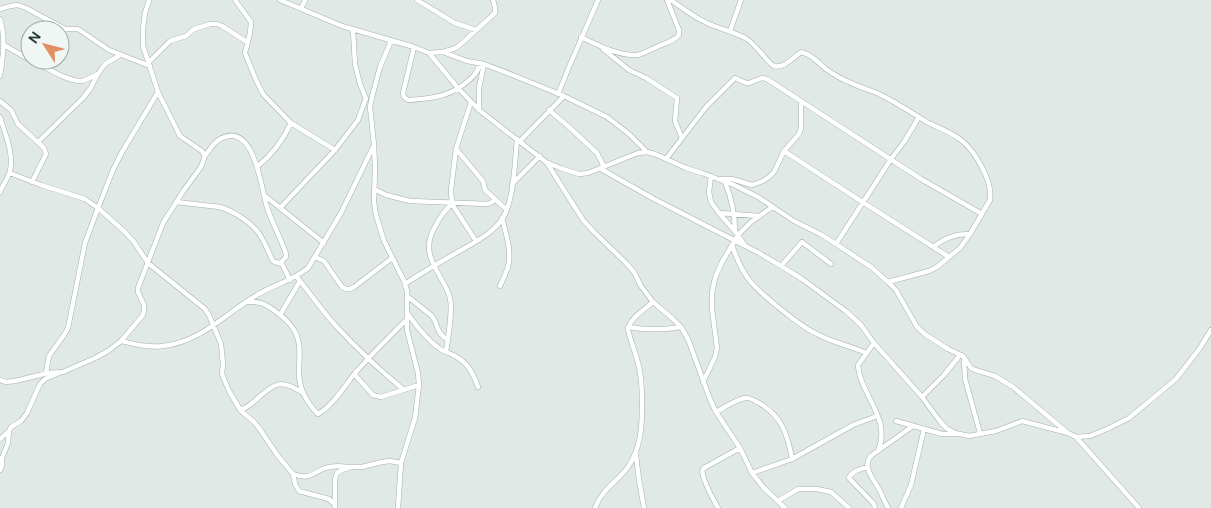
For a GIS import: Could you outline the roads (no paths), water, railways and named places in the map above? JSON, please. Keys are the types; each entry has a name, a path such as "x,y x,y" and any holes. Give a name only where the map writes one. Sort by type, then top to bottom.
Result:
{"street":[{"path":"10,6 14,0"},
{"path":"149,0 145,13 142,37 143,46 158,92 180,136 202,151 205,156"},
{"path":"235,0 251,22 245,53 263,94 291,123 335,150"},
{"path":"280,0 353,30 429,53 444,52 456,48 495,13 496,6 493,0"},
{"path":"300,9 305,0"},
{"path":"417,0 455,23 476,30"},
{"path":"558,94 598,0"},
{"path":"582,37 600,46 636,55 663,45 679,35 679,30 667,0"},
{"path":"671,0 700,19 748,40 775,67 780,66 801,52 807,53 835,75 881,95 962,140 968,146 982,166 990,195 982,214 960,248 936,267 929,271 888,282"},
{"path":"730,31 741,0"},
{"path":"0,9 18,5 48,20"},
{"path":"0,19 4,36 0,76"},
{"path":"150,64 170,41 186,36 194,29 210,24 222,26 247,42"},
{"path":"70,29 78,29 109,50 120,55 150,64"},
{"path":"353,30 355,64 360,84 370,107"},
{"path":"391,41 380,66 370,107 374,145 374,202 384,241 405,284 407,330 418,373 419,385 415,418 401,463 398,508"},
{"path":"4,45 20,54"},
{"path":"600,46 629,70 646,78 677,98 675,121 682,138"},
{"path":"414,47 403,93 404,97 408,100 435,98 447,94 474,76 482,64"},
{"path":"444,52 467,62 482,64 564,96 613,120 647,152 719,179 758,197 788,218 822,235 871,267 888,282 896,290 917,327 936,342 962,357 974,370 995,376 1013,387 1068,433"},
{"path":"429,53 479,110 546,162 584,220 626,262 653,302 681,327 688,339 716,412 740,448 752,473 764,488 785,508"},
{"path":"38,142 83,98 105,64 120,55"},
{"path":"479,110 482,64"},
{"path":"51,70 83,81 98,74"},
{"path":"666,159 706,108 735,78 749,83 762,78 767,79 948,196 982,214"},
{"path":"46,373 49,356 68,328 85,243 113,170 158,92"},
{"path":"405,284 492,230 507,210 518,140 564,96"},
{"path":"280,208 335,150 358,120 366,98"},
{"path":"0,101 11,110 18,124 44,148 46,154 32,182"},
{"path":"719,179 732,179 756,185 774,172 784,151 799,134 801,128 801,101"},
{"path":"471,102 456,149 451,181 452,203 476,241"},
{"path":"549,110 597,153 602,168 654,200 733,243 746,247 782,266 848,312 861,325 946,428 955,433 969,436 996,431 1022,422 1068,433 1076,437 1139,508"},
{"path":"0,117 11,152 10,173 0,192"},
{"path":"836,244 904,142 918,117"},
{"path":"258,166 279,145 291,123"},
{"path":"0,439 28,413 40,384 46,379 95,358 121,341 144,313 144,304 138,288 163,223 201,167 205,156 219,139 238,137 246,144 258,166 270,216 286,254 286,257 280,263"},
{"path":"121,341 142,346 163,346 186,341 201,334 261,292 290,280 308,268 341,213 374,145"},
{"path":"456,149 462,158 482,178 485,190 507,210"},
{"path":"784,151 949,256"},
{"path":"546,162 578,174 588,173 638,153 647,152"},
{"path":"512,184 540,156"},
{"path":"10,173 54,190 84,198 125,232 148,263 205,309 221,344 222,374 225,384 240,410 259,428 293,474 299,491 328,499 335,506"},
{"path":"711,176 709,197 718,213 746,247"},
{"path":"703,382 715,357 717,348 712,309 712,293 715,278 733,243 736,233 730,196 725,182"},
{"path":"374,189 386,195 410,201 488,204 496,200"},
{"path":"264,195 324,243"},
{"path":"176,202 215,206 227,209 233,213 257,230 273,261 280,263 290,280"},
{"path":"446,352 451,300 434,266 429,248 430,236 439,219 452,203"},
{"path":"736,233 772,207"},
{"path":"718,213 759,216"},
{"path":"500,286 508,266 509,255 502,218"},
{"path":"934,247 941,241 954,235 970,234"},
{"path":"782,266 802,242 831,264"},
{"path":"733,243 743,271 754,287 763,295 810,331 866,353"},
{"path":"315,257 324,261 342,287 346,289 350,289 392,258"},
{"path":"296,276 337,328 404,390"},
{"path":"280,315 300,281"},
{"path":"407,296 432,316 439,334 448,340"},
{"path":"245,302 265,304 280,315 294,330 300,349 300,382 303,393 319,414 407,319"},
{"path":"595,508 600,497 628,468 635,454 642,429 642,390 639,364 628,327 630,322 653,302"},
{"path":"407,313 424,334 441,349 468,366 478,387"},
{"path":"628,327 658,330 681,327"},
{"path":"1076,437 1090,436 1107,429 1122,422 1144,406 1176,379 1200,348 1211,330"},
{"path":"874,343 858,365 858,370 878,416 882,434 878,451"},
{"path":"922,398 962,357"},
{"path":"962,357 965,379 980,434"},
{"path":"0,380 6,382 15,381 46,373 63,372"},
{"path":"355,374 373,395 377,397 419,385"},
{"path":"240,410 247,407 274,386 287,384 303,393"},
{"path":"716,412 744,398 749,398 768,408 774,413 783,429 792,459"},
{"path":"752,473 792,459 853,425 878,416"},
{"path":"896,421 942,434 959,434"},
{"path":"888,508 873,480 867,462 869,458 913,426"},
{"path":"901,508 911,485 924,429"},
{"path":"0,470 8,443 9,431"},
{"path":"718,508 702,471 704,468 740,448"},
{"path":"635,454 644,508"},
{"path":"293,474 302,477 332,467 362,467 390,461 401,463"},
{"path":"335,506 335,479 337,474 351,467"},
{"path":"868,467 858,470 849,478 874,504 875,508"},
{"path":"778,501 798,489 817,489 831,492 849,508"}]}
